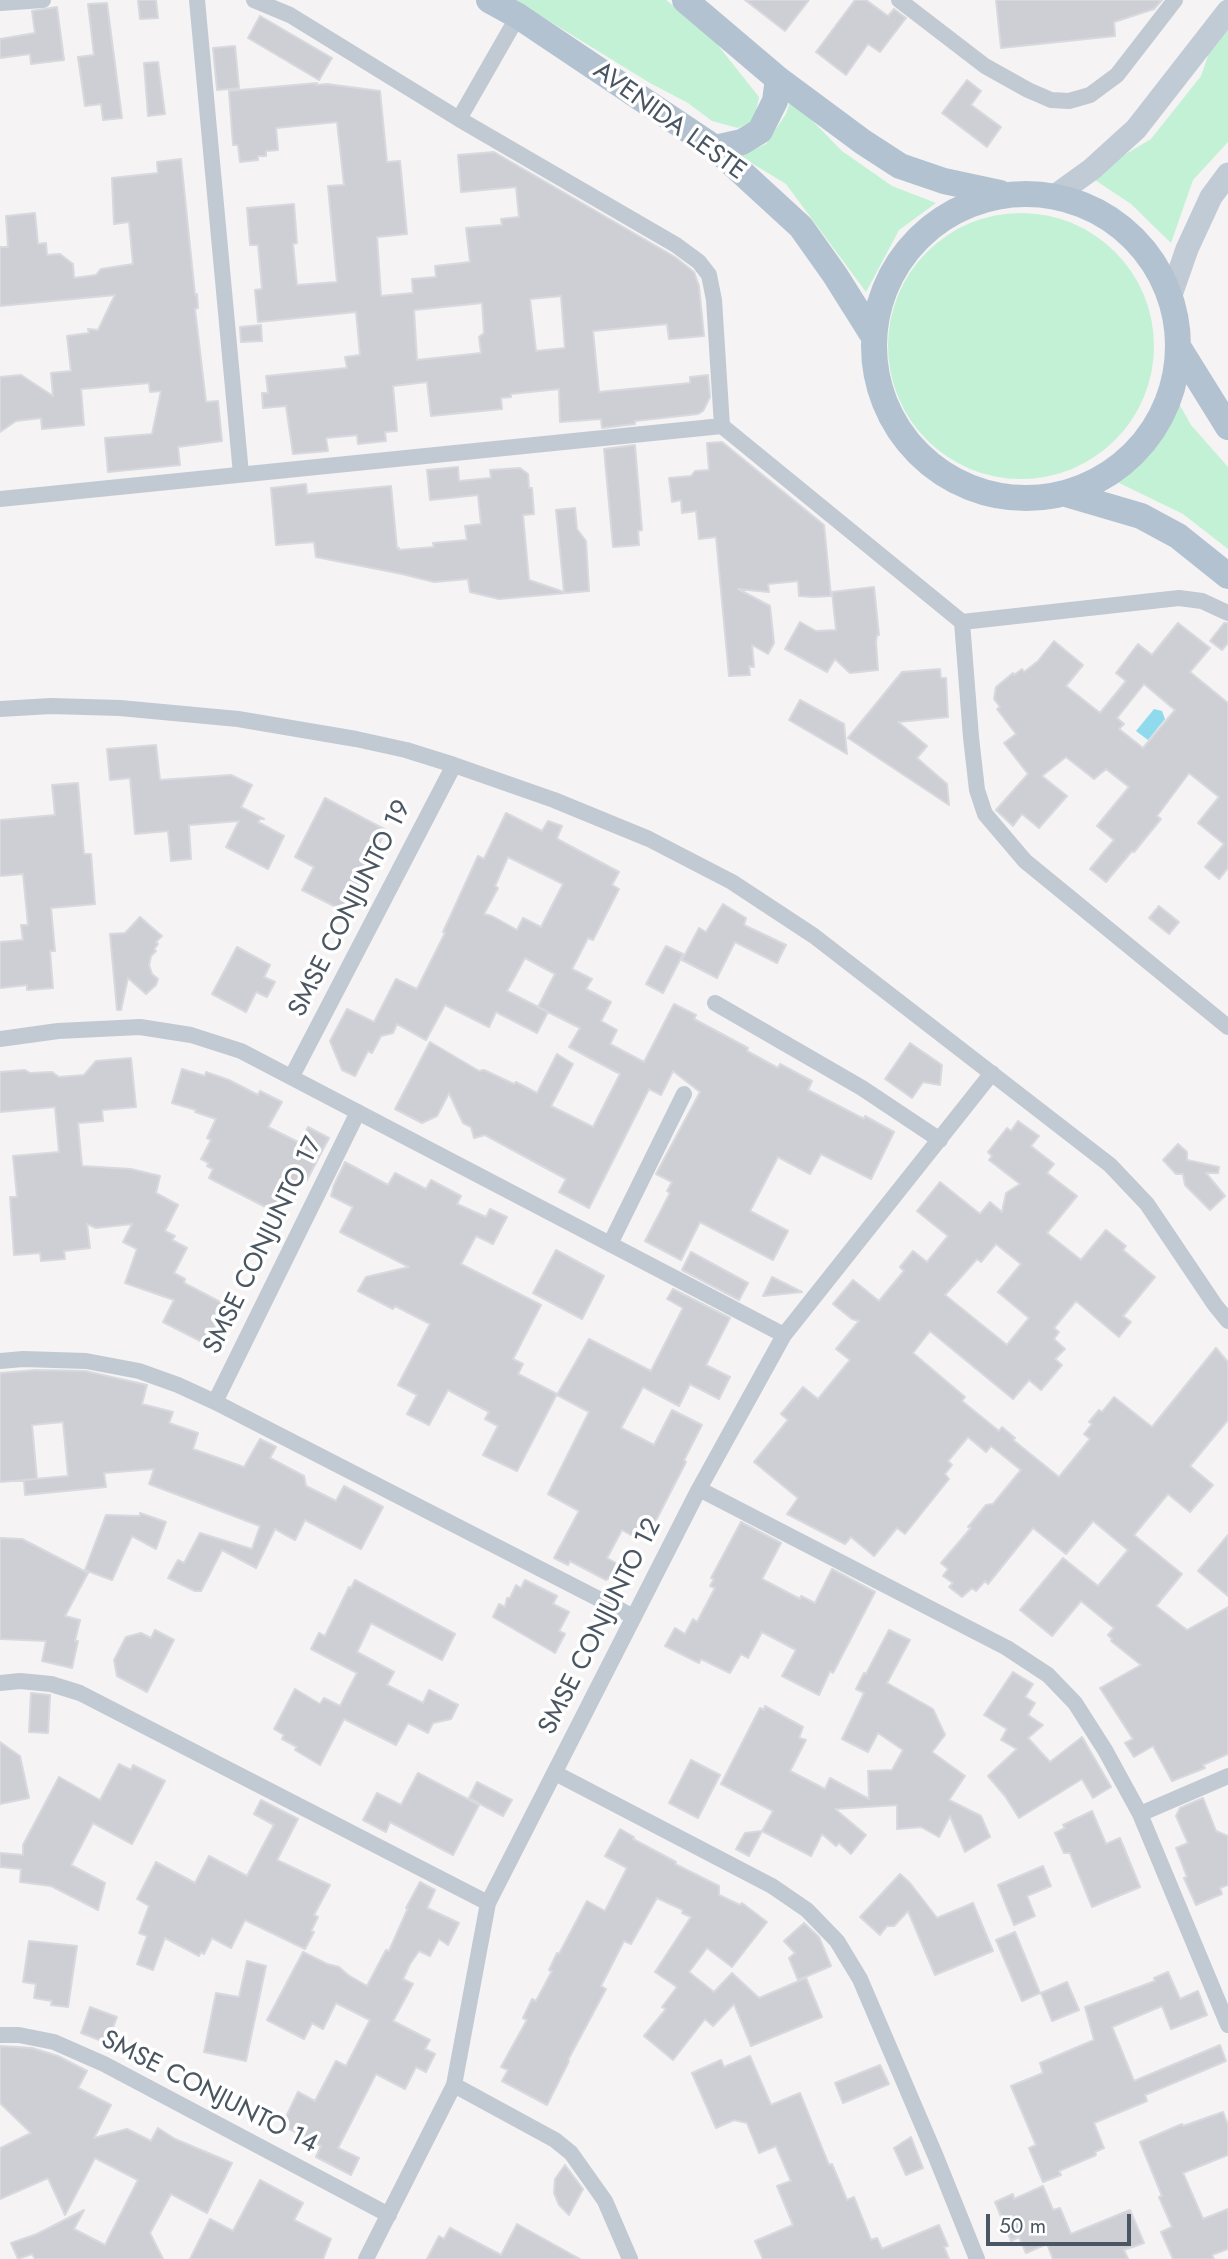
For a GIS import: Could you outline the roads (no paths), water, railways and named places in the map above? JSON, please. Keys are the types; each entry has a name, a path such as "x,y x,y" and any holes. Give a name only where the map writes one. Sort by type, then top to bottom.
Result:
{"main road":[{"name":"AVENIDA LESTE","path":"489,0 518,16 715,148 801,227 874,337"},
{"path":"685,0 778,79 900,166 944,181 1003,194 1056,195 1105,214 1145,249 1171,295 1179,348 1170,396 1147,440 1111,473 1066,494 1018,499 971,489 930,465 898,429 878,385 874,337 886,286 913,242 954,210 1003,194"},
{"path":"1056,195 1092,169 1136,129 1228,11"},
{"path":"715,148 742,142 760,131 775,101 778,79"},
{"path":"1171,295 1201,218 1211,197 1228,174"},
{"path":"1179,348 1228,427"},
{"path":"1066,494 1141,516 1178,536 1228,576"}],"street":[{"path":"0,3 43,0"},
{"path":"197,0 241,474"},
{"path":"254,0 289,15 676,245 699,262 709,275 714,300 722,426"},
{"path":"899,0 985,66 1039,95 1051,100 1069,101 1090,95 1117,75 1175,0"},
{"path":"459,118 518,16"},
{"path":"0,499 722,426 961,622 1179,598 1202,601 1228,613"},
{"path":"961,622 977,790 985,814 1025,861 1228,1027"},
{"path":"0,709 51,706 120,708 238,719 356,739 406,750 454,765 554,800 649,839 732,882 814,936 1110,1165 1147,1204 1215,1306 1228,1321"},
{"name":"SMSE CONJUNTO 19","path":"292,1076 454,765"},
{"path":"715,1003 862,1088 940,1140"},
{"path":"0,1039 58,1031 140,1027 191,1035 241,1051 784,1335"},
{"name":"SMSE CONJUNTO 12","path":"366,2259 454,2085 488,1903 699,1489 784,1335 992,1073"},
{"path":"610,1244 684,1094"},
{"name":"SMSE CONJUNTO 17","path":"215,1402 358,1112"},
{"path":"0,1362 86,1361 139,1371 178,1385 634,1617"},
{"path":"699,1489 1007,1648 1048,1675 1075,1703 1105,1750 1140,1814 1228,2025"},
{"path":"0,1684 20,1681 51,1684 80,1693 488,1903"},
{"path":"555,1773 772,1886 807,1910 837,1941 860,1979 976,2259"},
{"path":"1140,1814 1228,1776"},
{"name":"SMSE CONJUNTO 14","path":"0,2035 19,2035 54,2042 104,2064 389,2215"},
{"path":"454,2085 555,2140 571,2153 605,2201 630,2259"}],"water":[{"path":"1154,709 1162,711 1165,719 1148,740 1136,731"}]}
